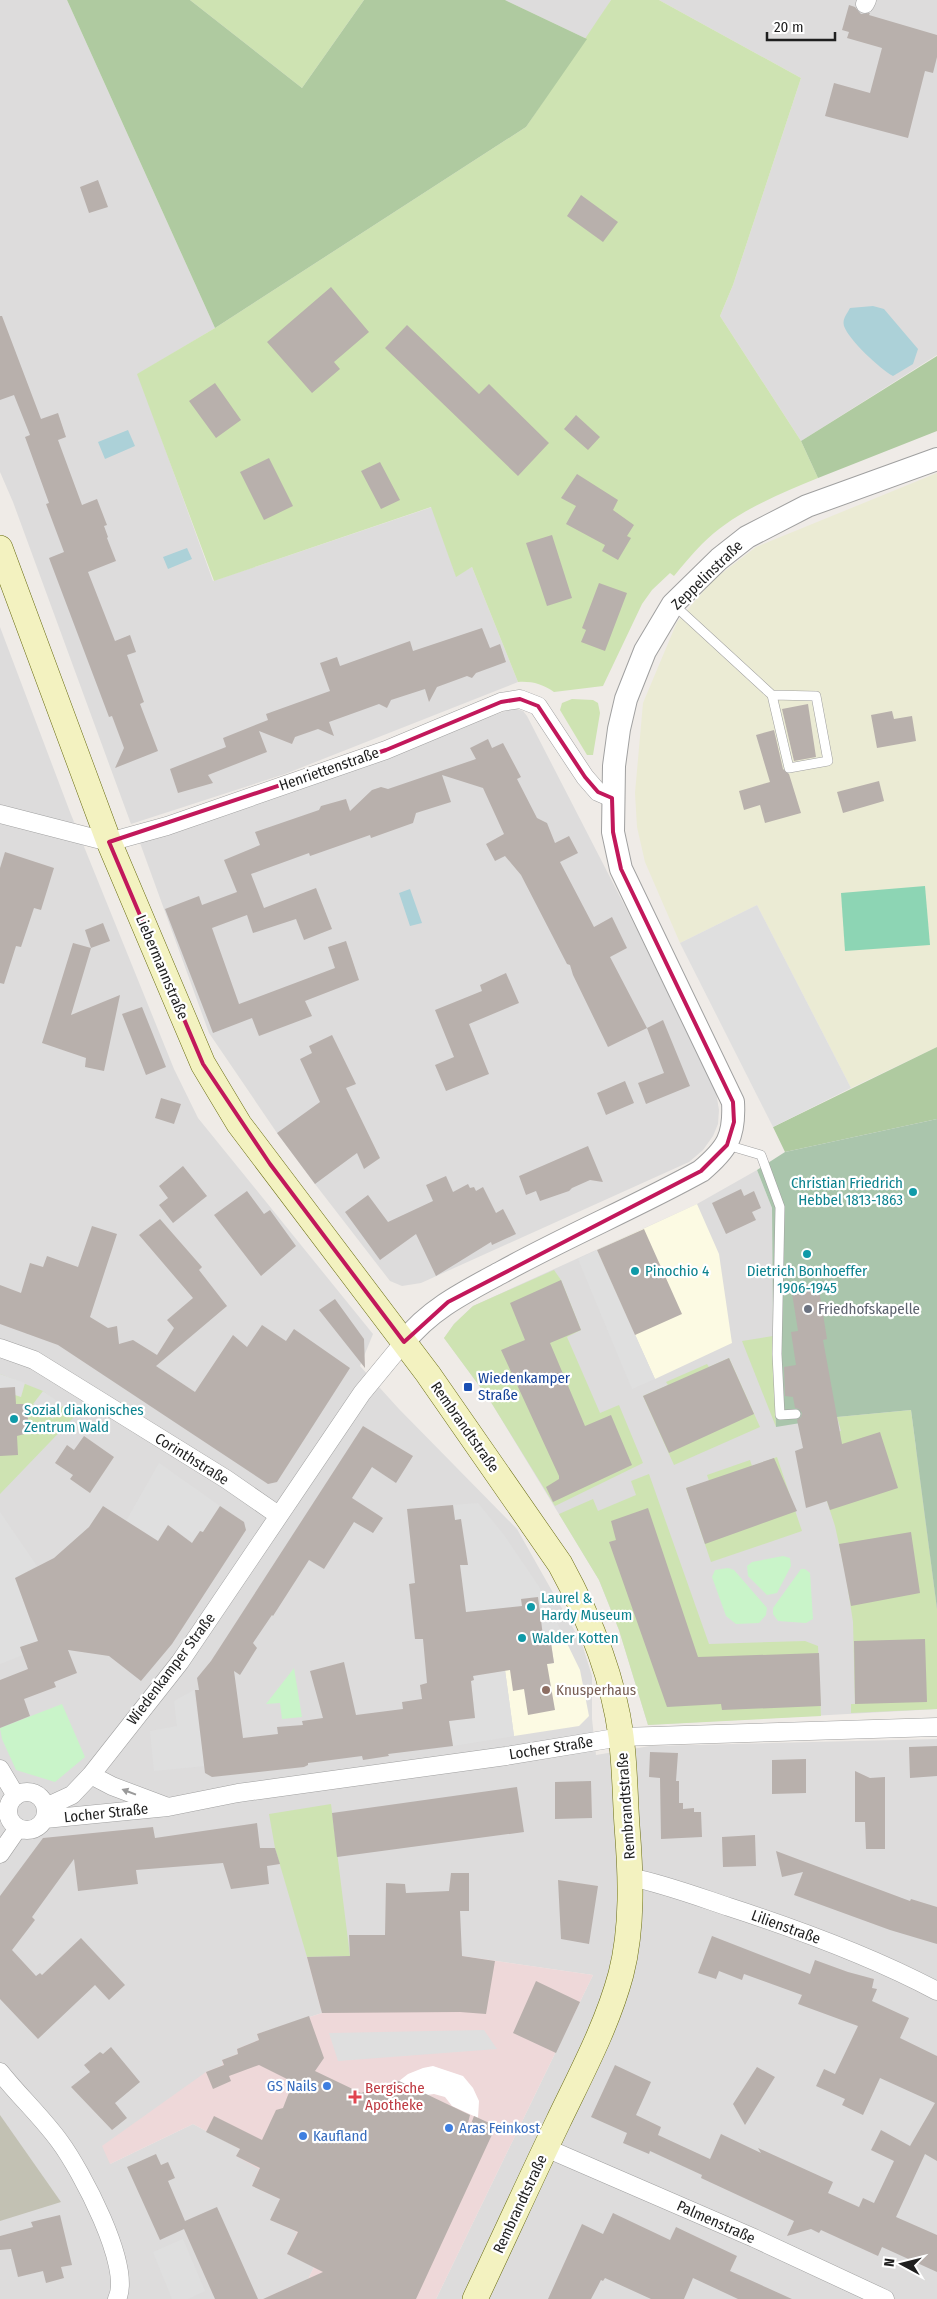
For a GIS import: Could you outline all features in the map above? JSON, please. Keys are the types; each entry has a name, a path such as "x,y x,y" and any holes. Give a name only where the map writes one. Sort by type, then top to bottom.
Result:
{"main road":[{"name":"Liebermannstraße","path":"0,548 109,842 203,1064 239,1124 404,1342"},
{"name":"Rembrandtstraße","path":"404,1342 560,1564 578,1598 604,1664 621,1737 630,1877 628,1938 615,1995 581,2075 476,2299"}],"street":[{"name":"Zeppelinstraße","path":"671,976 621,869 613,832 612,798 619,729 626,699 645,651 673,604 719,559 747,537 807,506 937,459"},
{"name":"Henriettenstraße","path":"0,814 109,842 167,826 376,753 511,700 520,699 538,706 585,777 598,792 612,798"},
{"name":"Wiedenkamper Straße","path":"18,1828 30,1831 42,1825 46,1813 72,1795 91,1775 180,1662 362,1393 425,1318 448,1302 547,1247 701,1171 727,1145 734,1122 733,1102 671,976"},
{"name":"Corinthstraße","path":"0,1348 34,1360 226,1479 278,1515"},
{"name":"Locher Straße","path":"46,1813 168,1807 238,1794 506,1756 621,1737 937,1727"},
{"path":"0,1769 16,1796"},
{"name":"Locher Straße","path":"91,1775 112,1786 168,1807"},
{"path":"0,1854 18,1828 10,1820 8,1814 9,1804 16,1796 28,1792 34,1793 44,1801 46,1813"},
{"name":"Lilienstraße","path":"630,1877 653,1882 778,1923 902,1972 937,1991"},
{"path":"0,2072 59,2141 77,2168 100,2214 116,2256 121,2278 118,2299"},
{"name":"Palmenstraße","path":"546,2148 754,2238 885,2299"}],"lane":[{"path":"673,604 772,695 789,768 828,761 816,696 772,695"},
{"path":"727,1145 761,1156 780,1207 777,1354 780,1415 796,1414"}],"highlighted area":[{"path":"520,699 538,706 585,777 598,792 612,798 613,832 621,869 733,1102 734,1122 727,1145 701,1171 448,1302 404,1342 270,1164 203,1064 109,842 386,750 501,702"}],"shaded area":[{"path":"0,0 67,0 215,328 138,374 213,581 432,507 456,576 472,567 518,682 285,774 131,824 13,502 0,472"},
{"path":"505,0 611,0 587,39"},
{"path":"659,0 937,0 937,355 801,441 720,316 733,285 801,78"},
{"path":"0,627 70,812 174,1069 198,1118 373,1334 360,1366 399,1409 517,1529 582,1644 592,1676 592,1719 596,1755 650,1746 937,1739 937,2299 436,2299 593,1975 462,1956 322,2013 257,2034 259,2040 224,2065 110,2164 193,2124 240,2149 237,2155 260,2169 280,2199 314,2267 303,2290 263,2299 0,2299"},
{"path":"514,708 523,711 527,716 631,918 716,1092 719,1110 718,1124 713,1136 703,1150 689,1162 421,1283 402,1286 390,1281 315,1184 277,1133 209,1033 140,843"},
{"path":"757,905 851,1088 773,1127 680,943"},
{"path":"757,1170 772,1208 773,1336 837,1417 917,1449 937,1609 937,1709 648,1725 619,1630 599,1580 489,1399 444,1338 454,1324 473,1306 697,1204"},
{"path":"697,1204 719,1254 732,1343 655,1379 597,1250"},
{"path":"597,1250 655,1379 632,1389 578,1259"},
{"path":"0,1374 25,1383 21,1397 0,1390"},
{"path":"43,1391 63,1405 53,1419 33,1404"},
{"path":"159,1463 220,1506 203,1532 200,1531 192,1542 169,1526 158,1541 126,1521"},
{"path":"478,1503 504,1535 538,1585 561,1631 543,1633 538,1597 521,1599 522,1606 505,1670 514,1736 453,1746 449,1721 475,1718 471,1681 474,1680 459,1566 467,1565 453,1505"},
{"path":"0,1512 37,1566 15,1578 38,1641 20,1647 23,1655 0,1664"},
{"name":"Knusperhaus","path":"561,1631 580,1670 589,1716 579,1726 514,1736 505,1670 554,1663 551,1643 544,1644 543,1633"},
{"path":"194,1690 205,1766 154,1771 150,1731 177,1726 174,1701"},
{"path":"462,1956 593,1975 436,2299 263,2299 292,2286 303,2290 314,2267 287,2254 297,2232 271,2220 280,2199 252,2186 259,2169 236,2156 240,2149 193,2124 110,2164 102,2146 206,2072 223,2065 222,2060 238,2054 237,2049 259,2040 257,2034 322,2013 307,1957"},
{"path":"484,2030 497,2049 338,2061 329,2033"},
{"path":"0,2115 61,2202 0,2221"},
{"path":"183,2239 205,2291 188,2299 172,2299 153,2252"}],"green space":[{"path":"67,0 190,0 302,88 364,0 505,0 587,39 526,127 215,328"},
{"path":"190,0 364,0 302,88"},
{"path":"611,0 659,0 801,78 733,285 720,316 801,441 818,478 757,505 728,523 702,544 674,576 670,573 652,590 642,604 603,686 554,692 537,684 518,682 472,567 456,577 431,507 214,581 137,374 215,328 526,127"},
{"path":"937,356 937,431 818,478 801,441"},
{"path":"937,473 937,1047 851,1088 757,905 680,943 645,862 637,827 635,793 643,703 677,622 713,580 756,547"},
{"path":"572,699 593,700 598,703 600,713 593,755 587,755 560,710 562,703"},
{"path":"925,886 930,945 845,951 841,893"},
{"path":"937,1047 937,1119 785,1152 773,1127"},
{"path":"937,1119 937,1609 911,1410 837,1417 776,1427 772,1208 757,1170 785,1152"},
{"path":"554,1270 561,1280 581,1330 567,1337 600,1413 619,1405 643,1463 555,1506 489,1399 444,1338 454,1324 473,1306"},
{"path":"773,1336 776,1427 742,1341"},
{"path":"729,1358 760,1427 674,1465 643,1396 668,1385 666,1382 707,1364 709,1367"},
{"path":"0,1374 43,1391 75,1416 0,1494"},
{"path":"911,1410 937,1609 937,1709 851,1713 851,1704 855,1704 853,1622 846,1576 835,1526 807,1440 841,1431 837,1417"},
{"path":"777,1457 802,1531 711,1562 686,1488 709,1481 707,1475 750,1460 752,1466"},
{"path":"649,1474 709,1644 805,1641 818,1646 821,1716 648,1725 619,1630 599,1580 559,1514 593,1499 598,1511 636,1495 631,1481"},
{"path":"783,1556 790,1558 791,1566 777,1593 767,1595 748,1576 747,1566 752,1562"},
{"path":"728,1568 734,1570 767,1608 766,1615 759,1623 736,1624 726,1616 712,1577 715,1570"},
{"path":"801,1569 805,1569 810,1573 813,1619 806,1623 778,1621 773,1614 773,1608"},
{"path":"294,1668 302,1717 282,1719 280,1703 266,1704"},
{"path":"62,1704 85,1757 55,1782 16,1770 2,1739 0,1728"},
{"path":"331,1804 350,1956 307,1957 275,1848 269,1814"}],"water":[{"path":"873,306 884,309 918,349 913,364 893,376 866,354 852,339 844,326 844,319 850,308"},
{"path":"128,430 135,446 105,459 98,442"},
{"path":"187,548 192,559 168,569 163,557"},
{"path":"410,889 422,923 410,926 399,893"}],"pier":[{"path":"433,2066 463,2076 473,2088 479,2101 478,2118 452,2106 445,2097 434,2094 427,2095 399,2081 408,2074"}],"building":[{"path":"849,5 855,7 861,14 870,13 869,15 937,35 937,57 933,73 925,71 908,138 825,116 834,83 870,93 882,48 847,38 849,32 842,30"},
{"path":"98,180 108,207 89,213 80,187"},
{"path":"581,195 618,222 603,242 567,216"},
{"path":"331,287 369,332 334,362 340,369 312,393 267,342"},
{"path":"0,316 2,316 41,419 58,413 66,437 58,440 82,505 97,499 107,525 104,526 107,538 116,561 88,572 115,641 130,635 136,652 127,655 144,702 140,704 158,751 115,768 124,748 112,716 109,717 49,558 64,552 46,504 49,503 25,437 30,435 14,395 0,400"},
{"path":"407,325 479,394 489,384 549,443 518,476 385,348"},
{"path":"215,383 241,420 216,438 189,401"},
{"path":"576,415 600,437 588,450 564,429"},
{"path":"269,458 293,506 264,520 240,472"},
{"path":"380,462 400,500 381,509 361,471"},
{"path":"577,474 618,500 613,510 634,525 627,536 631,538 618,560 602,551 605,545 566,524 576,506 561,498"},
{"path":"552,535 572,598 547,606 526,543"},
{"path":"599,583 627,593 605,651 581,642 586,630 582,628"},
{"path":"482,628 490,648 500,644 506,662 476,673 472,678 467,676 437,687 429,702 425,689 391,700 387,708 379,704 329,722 334,736 318,729 295,737 292,744 259,731 267,752 208,775 213,783 178,793 170,769 226,747 223,738 268,720 266,714 330,691 320,663 337,657 340,666 410,641 413,651"},
{"path":"808,704 816,757 794,761 782,709"},
{"path":"892,711 894,719 912,716 916,741 877,748 871,715"},
{"path":"774,730 783,769 789,774 801,813 765,823 760,805 744,810 739,791 770,782 756,735"},
{"path":"488,739 492,748 503,743 521,777 517,779 537,818 547,823 555,843 569,836 578,853 560,862 594,927 612,917 627,948 610,957 647,1028 608,1047 570,965 567,964 521,875 505,856 495,861 486,844 504,834 483,788 442,775 451,802 416,813 413,823 371,838 370,835 310,856 309,853 251,874 264,908 316,888 332,929 304,940 296,919 253,933 247,915 212,928 239,1004 335,968 328,947 346,941 359,980 305,1001 312,1016 259,1036 252,1018 213,1033 165,909 199,896 202,905 237,892 224,860 260,845 255,832 319,810 321,806 346,799 350,811 372,790 381,787 388,789 476,759 470,748"},
{"path":"879,781 884,801 843,813 837,792"},
{"path":"5,852 54,868 41,910 34,908 21,947 16,946 4,984 0,983 0,868"},
{"path":"103,923 110,941 91,948 85,930"},
{"path":"73,943 91,948 71,1015 120,995 104,1071 85,1067 86,1058 42,1043"},
{"path":"506,973 519,1003 469,1024 489,1074 446,1091 435,1065 454,1057 435,1010 482,991 480,985"},
{"path":"142,1007 166,1067 146,1075 122,1014"},
{"path":"663,1020 690,1086 646,1104 638,1083 664,1073 647,1028"},
{"path":"332,1035 356,1084 346,1088 380,1158 364,1169 357,1153 315,1184 277,1133 320,1102 300,1059 312,1053 309,1046"},
{"path":"625,1081 634,1103 606,1115 597,1093"},
{"path":"161,1098 181,1104 174,1124 155,1118"},
{"path":"588,1146 603,1182 590,1180 569,1191 540,1201 536,1191 526,1195 519,1176"},
{"path":"183,1166 207,1196 173,1223 159,1205 168,1198 159,1186"},
{"path":"446,1176 453,1192 468,1184 470,1188 474,1187 476,1191 483,1187 496,1213 503,1209 516,1234 492,1245 491,1242 436,1276 416,1234 380,1260 345,1212 368,1195 388,1222 433,1201 426,1185"},
{"path":"741,1189 744,1196 754,1191 761,1208 752,1212 756,1220 726,1234 712,1203"},
{"path":"247,1191 264,1214 270,1210 296,1246 261,1276 214,1215"},
{"path":"160,1219 202,1267 199,1270 227,1306 156,1366 195,1392 233,1335 247,1347 262,1325 286,1341 294,1329 350,1368 277,1482 268,1484 58,1345 0,1324 0,1285 21,1293 30,1263 43,1267 47,1256 78,1267 92,1226 117,1234 90,1317 108,1328 117,1326 119,1344 133,1340 157,1355 174,1328 167,1320 193,1298 139,1235"},
{"name":"Pinochio 4","path":"644,1229 682,1314 635,1335 597,1250"},
{"path":"561,1280 581,1330 550,1343 585,1426 611,1415 632,1465 553,1502 546,1487 559,1479 559,1476 501,1350 525,1340 510,1303"},
{"path":"818,1283 827,1339 823,1340 842,1444 880,1432 898,1488 830,1510 827,1501 806,1508 795,1451 803,1448 797,1420 801,1417 802,1413 799,1409 795,1408 793,1397 785,1396 784,1367 796,1365 791,1332 798,1331 791,1287"},
{"path":"335,1299 364,1339 365,1368 319,1310"},
{"path":"729,1358 754,1414 669,1453 643,1396"},
{"name":"Sozial diakonisches Zentrum Wald","path":"15,1387 16,1404 28,1404 28,1433 17,1436 18,1455 0,1456 0,1388"},
{"path":"363,1426 413,1456 396,1483 372,1467 352,1498 383,1518 373,1533 354,1522 324,1569 309,1560 253,1643 257,1648 240,1675 234,1671 243,1738 278,1734 277,1727 303,1725 302,1721 323,1718 310,1671 344,1662 356,1715 403,1709 402,1702 422,1699 420,1685 427,1683 423,1639 415,1639 409,1584 415,1583 407,1509 453,1505 455,1520 461,1519 468,1565 460,1565 466,1612 522,1606 521,1599 538,1597 544,1644 551,1643 554,1663 547,1664 555,1710 528,1715 524,1689 513,1691 510,1670 473,1676 474,1680 471,1681 475,1718 449,1721 453,1746 388,1754 389,1756 363,1760 362,1756 308,1763 304,1767 212,1777 205,1773 195,1690 199,1690 197,1678 211,1661"},
{"path":"84,1436 114,1457 90,1493 70,1479 73,1475 55,1463 67,1445 74,1450"},
{"path":"774,1458 797,1511 705,1544 686,1488"},
{"path":"103,1506 158,1541 168,1525 192,1543 200,1531 203,1532 220,1506 244,1522 246,1530 172,1644 141,1681 109,1656 68,1650 77,1673 54,1682 56,1687 24,1699 30,1716 0,1728 0,1680 28,1669 20,1647 38,1641 15,1578 54,1558 89,1527"},
{"path":"648,1508 698,1657 819,1653 821,1706 722,1710 721,1704 667,1707 609,1542 616,1540 611,1521"},
{"path":"911,1532 920,1593 851,1606 839,1544"},
{"path":"925,1639 927,1702 855,1704 854,1641"},
{"path":"937,1746 937,1776 910,1778 909,1747"},
{"path":"650,1752 678,1753 676,1781 679,1781 679,1803 683,1803 683,1809 694,1808 694,1812 701,1812 702,1837 661,1839 660,1778 649,1777"},
{"path":"806,1759 806,1793 772,1794 772,1760"},
{"path":"855,1771 870,1778 885,1777 885,1849 866,1849 865,1822 855,1822"},
{"path":"591,1781 592,1818 555,1819 555,1782"},
{"path":"517,1787 524,1832 337,1857 332,1813"},
{"path":"257,1823 260,1848 275,1848 280,1864 267,1866 269,1884 231,1889 223,1863 136,1870 138,1884 78,1891 74,1859 32,1917 35,1920 12,1950 36,1976 40,1973 42,1975 81,1938 125,1985 109,2000 95,1985 38,2039 0,1999 0,1896 43,1838 153,1827 155,1838"},
{"path":"755,1835 756,1866 723,1867 722,1837"},
{"path":"776,1851 910,1901 911,1899 937,1907 937,1944 890,1930 794,1895 803,1872 782,1877"},
{"path":"451,1873 469,1873 469,1911 460,1911 462,1956 495,1961 486,2014 460,2012 322,2013 307,1957 350,1956 349,1935 385,1935 386,1883 405,1884 406,1893 449,1891"},
{"path":"558,1880 598,1886 589,1944 561,1939"},
{"path":"712,1936 810,1974 815,1960 874,1979 872,1988 877,1989 872,2001 909,2018 900,2038 937,2056 937,2161 925,2154 896,2217 937,2235 937,2272 882,2247 878,2256 821,2230 819,2233 811,2229 787,2236 794,2221 701,2178 702,2175 650,2151 649,2154 623,2143 627,2133 591,2117 615,2065 651,2082 636,2115 661,2127 658,2135 710,2159 721,2134 761,2153 758,2148 833,2182 828,2193 859,2207 863,2198 874,2203 894,2161 871,2150 881,2130 910,2146 935,2103 880,2078 863,2115 842,2105 845,2099 816,2086 824,2069 835,2074 858,2026 798,2004 802,1995 744,1974 742,1980 719,1971 716,1979 698,1973"},
{"path":"536,1981 580,2002 556,2053 513,2033"},
{"path":"309,2016 324,2058 315,2071 361,2093 399,2081 470,2115 468,2123 471,2124 474,2116 496,2126 416,2299 263,2299 323,2272 287,2254 298,2232 270,2220 280,2199 252,2186 260,2168 236,2156 240,2149 206,2132 214,2116 262,2140 276,2110 283,2108 293,2082 259,2065 229,2076 231,2081 213,2089 206,2072 224,2065 222,2060 238,2054 237,2049 259,2040 257,2034"},
{"path":"111,2047 140,2082 115,2103 127,2118 112,2130 71,2087 90,2072 84,2065 100,2052 103,2054"},
{"path":"757,2067 775,2077 745,2125 733,2104"},
{"path":"156,2154 161,2165 168,2162 175,2178 168,2181 185,2221 217,2207 258,2299 215,2299 184,2229 160,2240 127,2167"},
{"path":"613,2213 670,2240 676,2227 737,2256 730,2271 792,2299 738,2299 693,2278 684,2299 651,2299 605,2278 603,2281 601,2280 591,2299 548,2299 582,2224 603,2234"},
{"path":"60,2215 72,2265 61,2267 64,2278 46,2283 43,2271 18,2277 11,2249 0,2250 0,2236 33,2227 31,2222"}],"place":[{"name":"Christian Friedrich Hebbel 1813-1863","path":"913,1192"},
{"name":"Dietrich Bonhoeffer 1906-1945","path":"807,1254"},
{"name":"Pinochio 4","path":"635,1271"},
{"name":"Friedhofskapelle","path":"808,1309"},
{"name":"Wiedenkamper Straße","path":"468,1387"},
{"name":"Sozial diakonisches Zentrum Wald","path":"14,1419"},
{"name":"Laurel & Hardy Museum","path":"531,1607"},
{"name":"Walder Kotten","path":"522,1638"},
{"name":"Knusperhaus","path":"546,1690"},
{"name":"GS Nails","path":"327,2086"},
{"name":"Bergische Apotheke","path":"355,2097"},
{"name":"Aras Feinkost","path":"449,2128"},
{"name":"Kaufland","path":"303,2136"}]}
